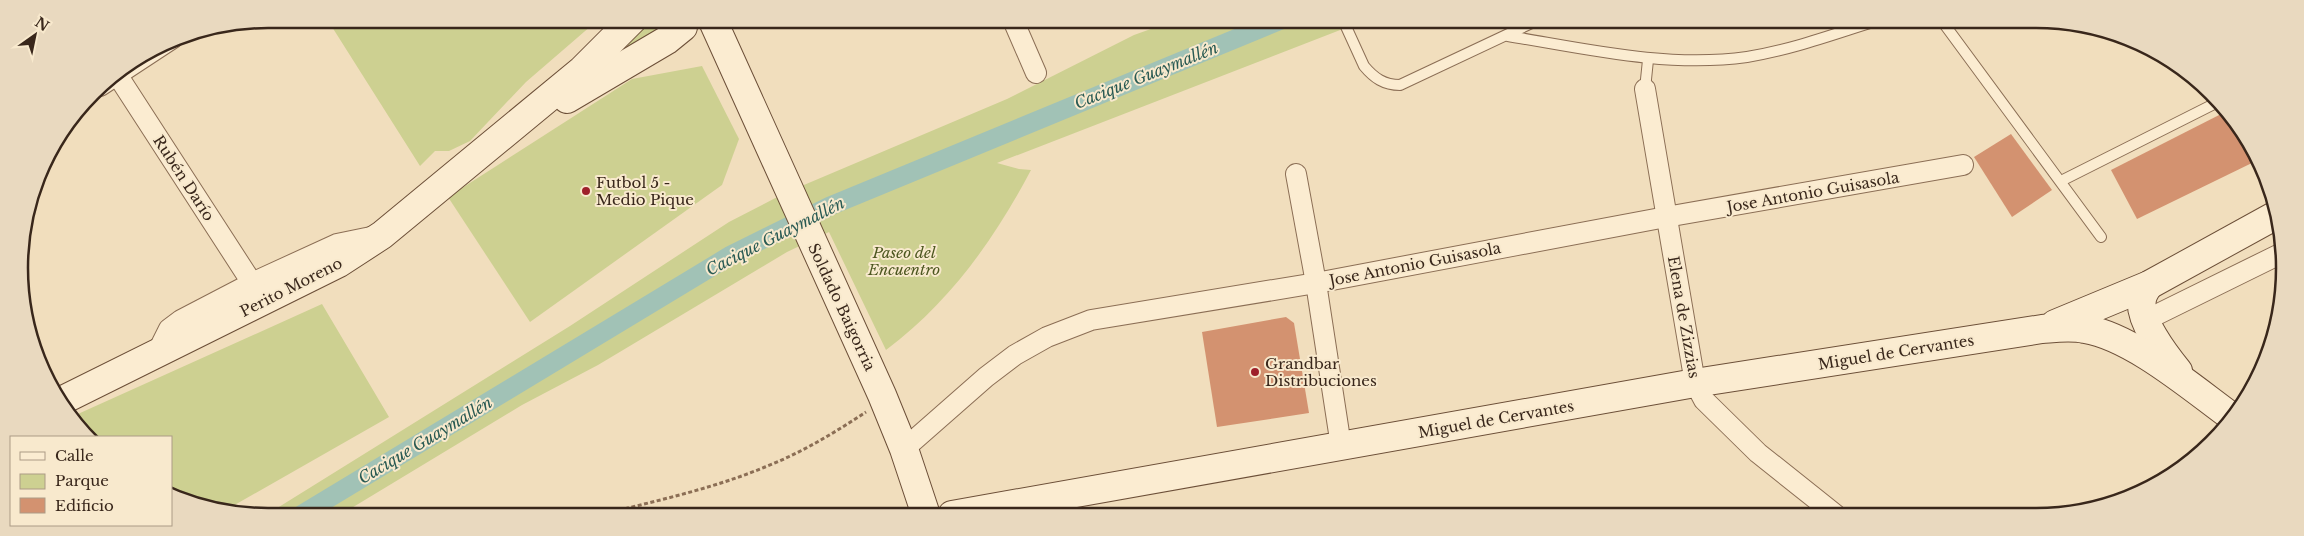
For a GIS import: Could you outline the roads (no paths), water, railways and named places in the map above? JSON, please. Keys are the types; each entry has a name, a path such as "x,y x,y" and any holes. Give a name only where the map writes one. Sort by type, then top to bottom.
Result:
{"main road":[{"name":"Perito Moreno","path":"66,398 339,264 382,235 500,139 582,70 624,28"},
{"name":"Perito Moreno","path":"500,139 667,40 674,28"},
{"name":"Soldado Baigorria","path":"716,28 882,395 904,449 924,508"},
{"name":"Miguel de Cervantes","path":"991,508 1695,383 2042,329 2132,301 2271,218"},
{"path":"2132,301 2133,315 2196,391"},
{"path":"2132,301 2116,319 2119,332 2132,347 2227,414"},
{"name":"Miguel de Cervantes","path":"2042,329 2086,329 2104,334 2132,347"}],"street":[{"path":"1016,28 1036,73"},
{"name":"Rubén Darío","path":"119,79 252,283"},
{"name":"Elena de Zizzias","path":"1645,89 1695,383 1704,400 1758,453 1827,508"},
{"name":"Jose Antonio Guisasola","path":"904,449 1001,364 1030,346 1066,329 1091,320 1316,283 1666,217 1964,165"},
{"path":"1296,174 1316,283 1341,446"},
{"path":"157,353 169,329 181,320 252,283 337,244 382,235"},
{"path":"2132,301 2276,255"}],"lane":[{"path":"1347,28 1364,66 1382,82 1394,85 1406,84 1523,28"},
{"path":"1508,36 1648,60 1746,57 1783,49 1853,28"},
{"path":"1947,28 2101,237"},
{"path":"1645,89 1648,60"},
{"path":"2061,181 2213,105"}],"waterway":[{"name":"Cacique Guaymallén","path":"313,508 731,255 830,206 1262,28"}],"place":[{"name":"Futbol 5 - Medio Pique","path":"586,191"},
{"name":"Grandbar Distribuciones","path":"1255,372"}],"park label":[{"name":"Paseo del Encuentro","path":"904,260"}]}
